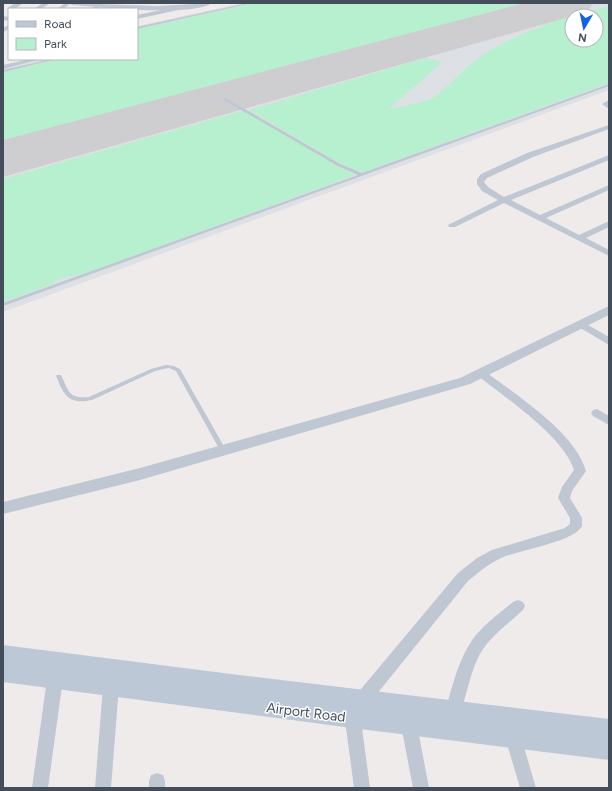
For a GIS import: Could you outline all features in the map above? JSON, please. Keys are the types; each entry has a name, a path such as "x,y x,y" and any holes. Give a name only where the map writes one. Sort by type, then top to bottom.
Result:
{"main road":[{"name":"Airport Road","path":"3,654 355,705 409,725 609,749"},
{"name":"Airport Road","path":"3,672 111,686 453,711 609,730"}],"street":[{"path":"72,3 121,8"},
{"path":"138,17 176,9 186,5 209,3"},
{"path":"138,8 176,9"},
{"path":"3,67 24,60"},
{"path":"609,102 605,104 609,107"},
{"path":"609,127 530,155 480,179 482,186 504,200 609,253"},
{"path":"452,225 504,200 609,157"},
{"path":"540,218 609,187"},
{"path":"579,238 609,224"},
{"path":"3,508 140,474 465,381 482,374 609,310"},
{"path":"581,324 609,342"},
{"path":"362,788 355,705 463,577 482,562 496,554 569,532 576,526 576,518 564,498 566,490 580,470 580,466 574,455 546,425 482,374"},
{"path":"597,413 609,421"},
{"path":"453,711 467,668 479,643 488,632 518,606"},
{"path":"40,788 55,679"},
{"path":"103,788 111,686"},
{"path":"409,725 421,788"},
{"path":"513,737 528,788"}],"lane":[{"path":"138,28 251,3"},
{"path":"3,71 52,60"},
{"path":"3,305 609,85"},
{"path":"225,98 340,165 362,175"},
{"path":"59,376 67,396 80,400 90,399 153,370 162,367 175,368 178,370 223,450"}],"shaded area":[{"path":"243,3 609,3 609,90 3,312 3,68 38,60 138,60 138,26"}],"green space":[{"path":"255,3 525,3 3,141 3,72 57,60 138,60 138,29"},
{"path":"609,6 609,83 363,172 335,161 249,110 426,58 442,62 389,109 421,102 436,96 468,66 491,50 524,33 564,19 564,48 604,48 604,8 602,8"},
{"path":"245,111 355,175 86,273 61,278 48,286 3,302 3,179"}],"runway":[{"path":"3,159 572,3"}]}
